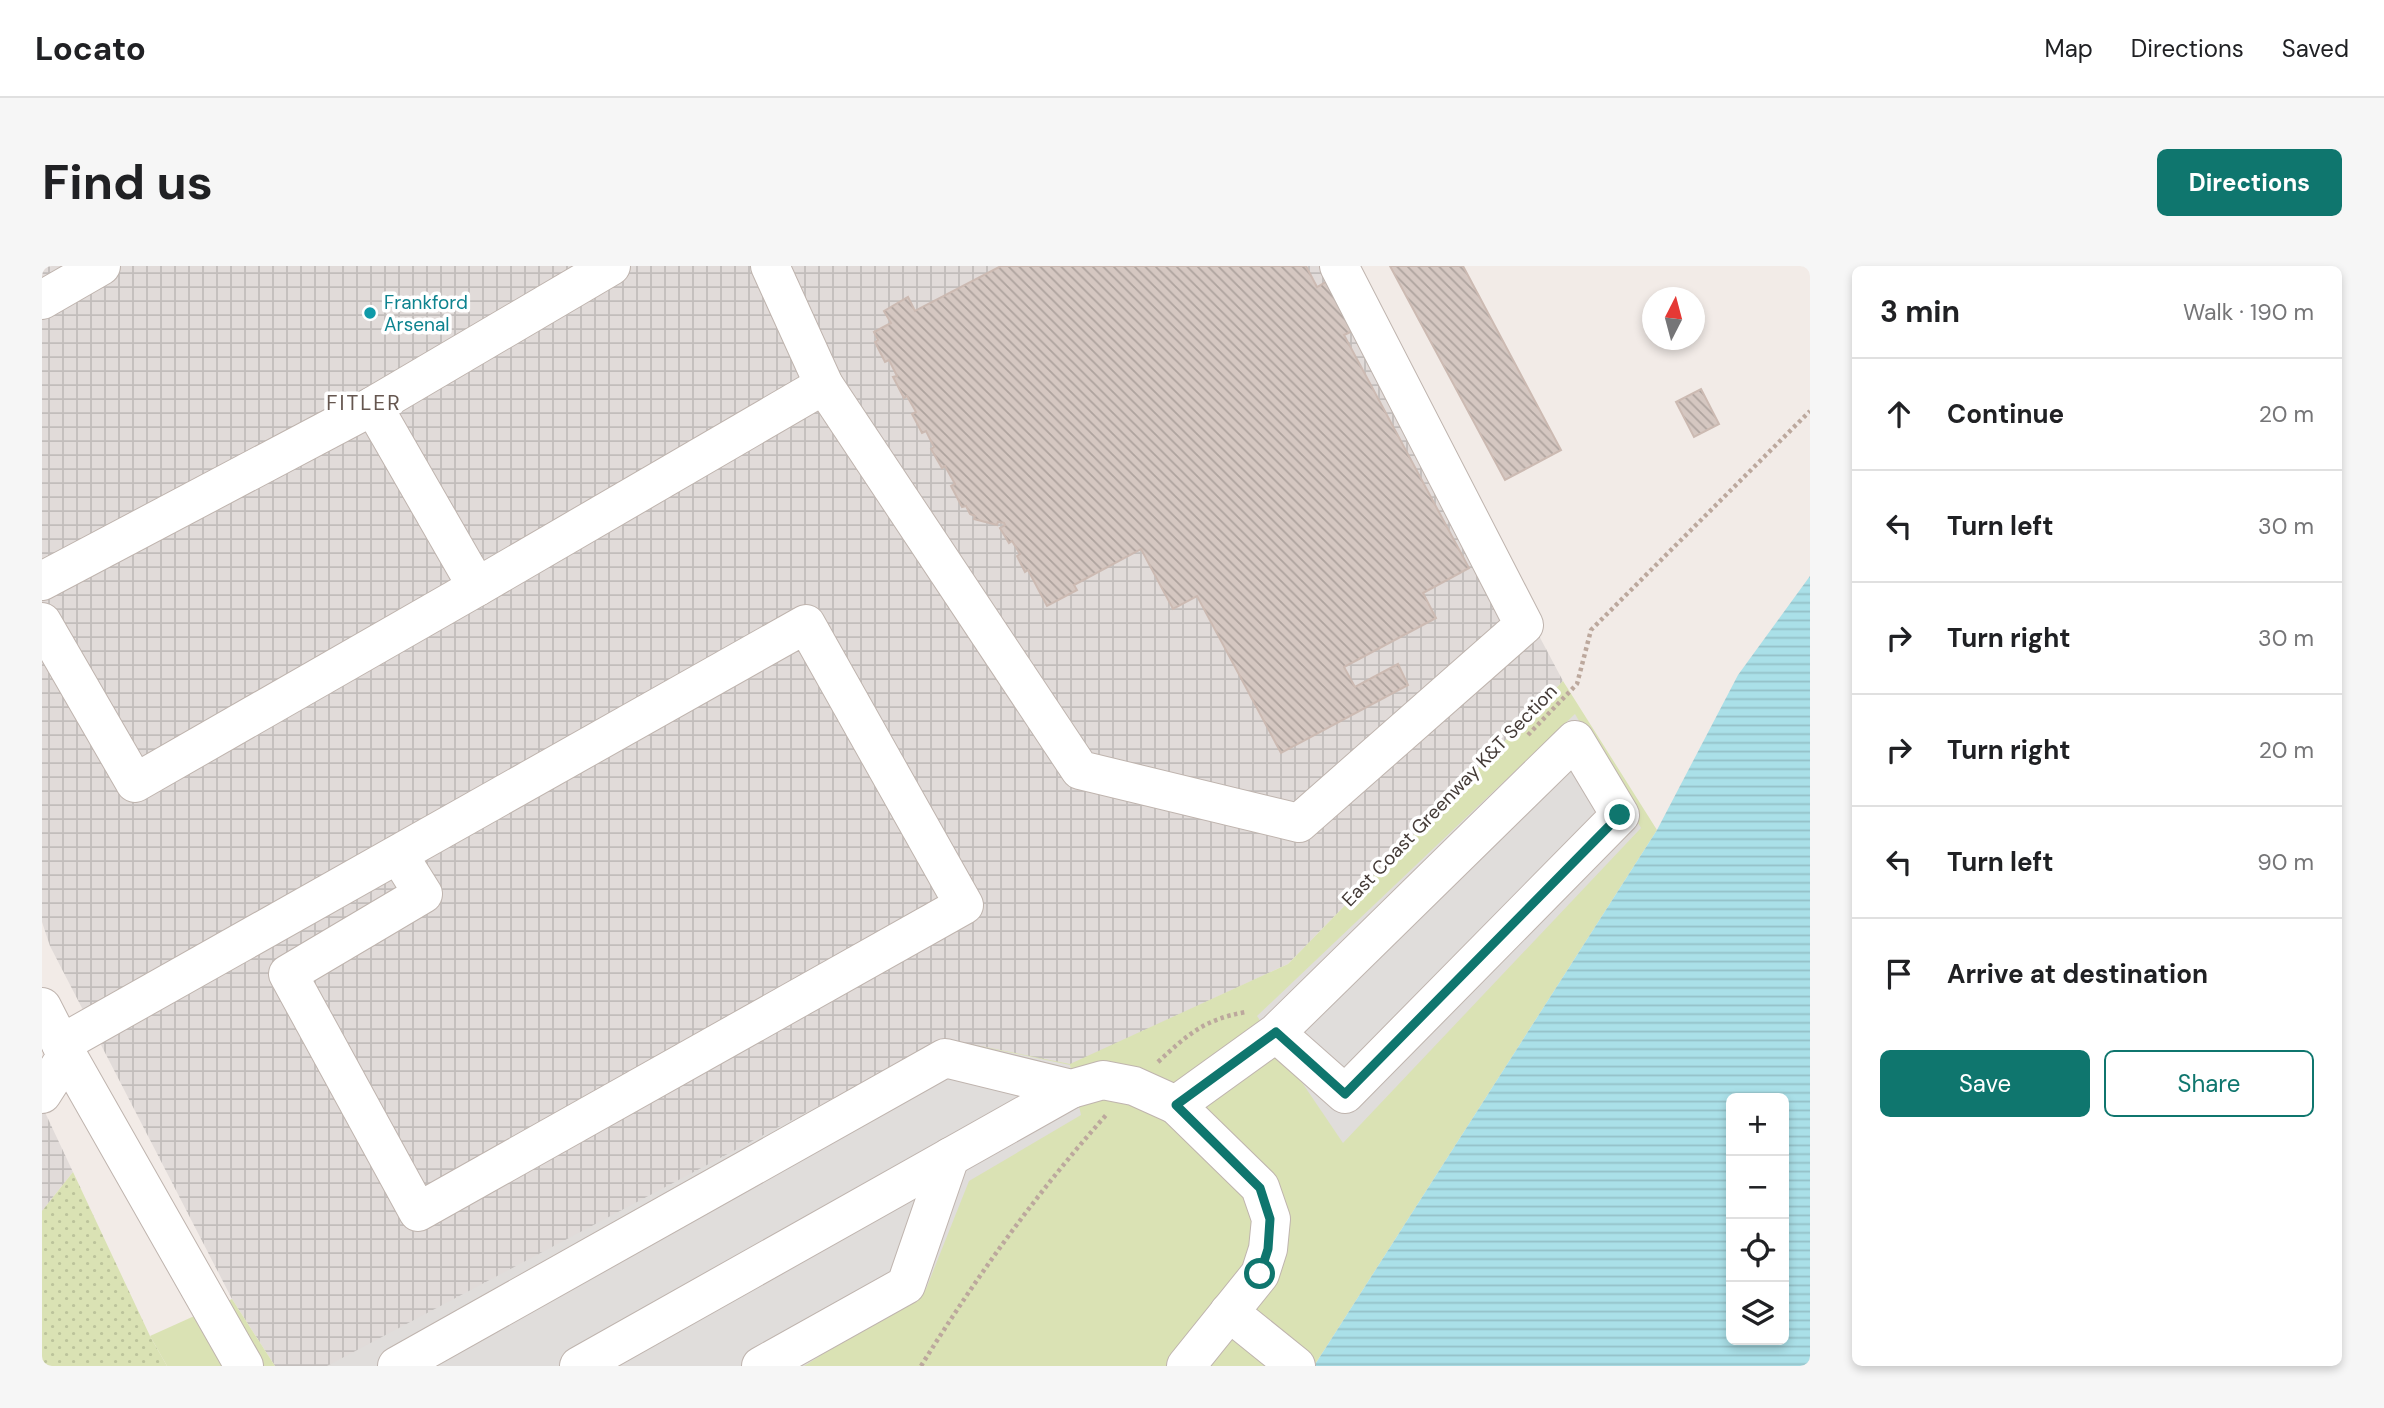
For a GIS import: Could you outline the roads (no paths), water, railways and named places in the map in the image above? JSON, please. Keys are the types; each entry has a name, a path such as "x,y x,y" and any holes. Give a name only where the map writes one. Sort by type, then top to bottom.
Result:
{"lane":[{"path":"42,300 101,266"},
{"path":"42,581 373,406 611,266"},
{"path":"769,266 824,385 1080,770 1299,823 1524,625 1339,266"},
{"path":"42,622 135,783 824,385"},
{"path":"373,406 477,587"},
{"path":"42,1094 64,1050 398,854 806,624 964,905 418,1212 288,974 423,894 398,854"},
{"path":"1176,1105 1265,1022 1344,966 1575,740 1620,815 1345,1094 1265,1022"},
{"path":"42,1007 244,1366"},
{"path":"397,1366 945,1058 1071,1089"},
{"path":"579,1366 1071,1089 1103,1080 1134,1086 1176,1105 1260,1188 1270,1219 1268,1249 1260,1274 1186,1366"},
{"path":"761,1366 906,1285 950,1157"},
{"path":"1229,1312 1296,1366"}],"water":[{"path":"1810,576 1810,1366 1314,1366 1657,830 1738,675"}],"place":[{"name":"Frankford Arsenal","path":"370,313"}],"district":[{"name":"FITLER","path":"364,403"}]}
